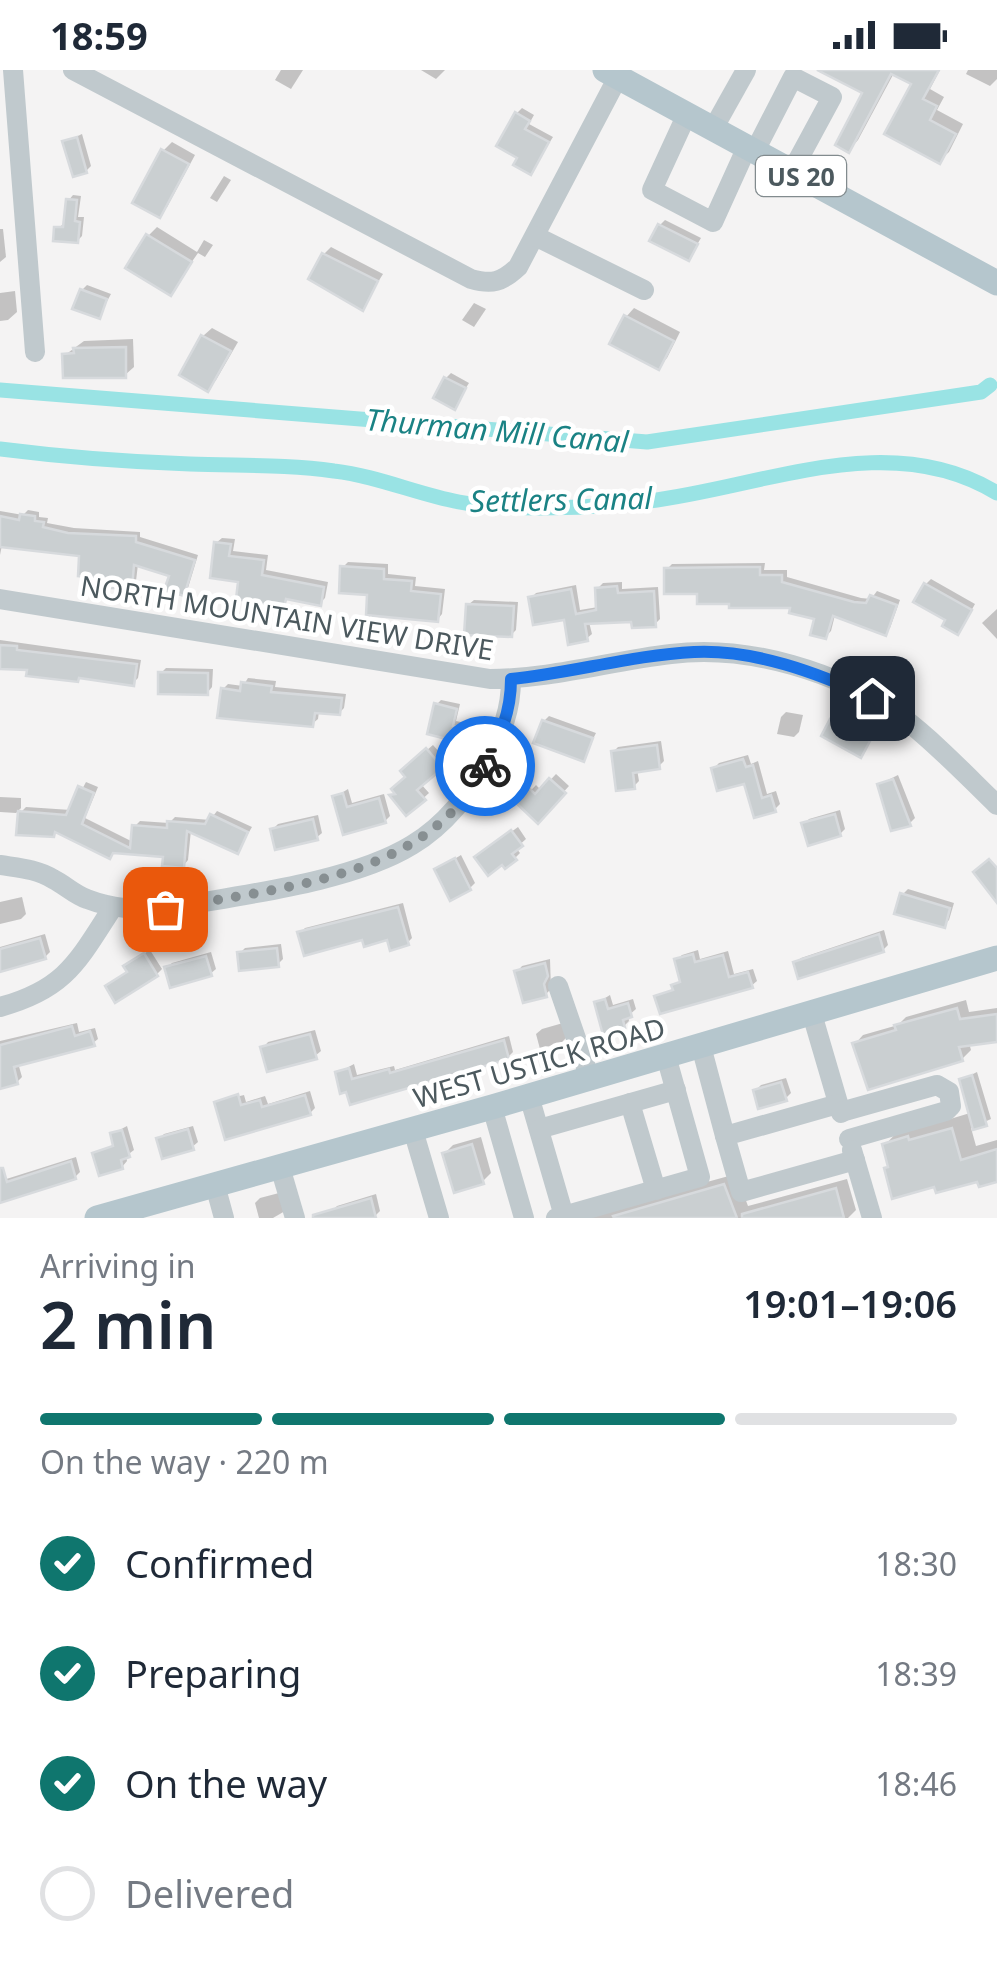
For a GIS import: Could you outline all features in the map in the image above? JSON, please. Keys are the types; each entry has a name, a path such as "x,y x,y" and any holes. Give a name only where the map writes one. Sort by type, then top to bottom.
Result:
{"main road":[{"name":"US 20","path":"612,73 997,281"},
{"name":"WEST USTICK ROAD","path":"108,1216 997,958"}],"street":[{"path":"13,70 35,352"},
{"path":"73,70 471,280 497,282 518,268 612,73"},
{"path":"713,128 746,70"},
{"path":"687,114 652,190 713,222 793,77 832,98 792,171"},
{"path":"535,236 644,290"},
{"name":"NORTH MOUNTAIN VIEW DRIVE","path":"0,600 490,679 698,651 778,663 829,678 872,698 932,742 997,805"},
{"path":"0,866 27,868 50,876 82,898 113,908 165,909 366,867 414,844 451,813 479,777 506,724 511,679"},
{"path":"0,1007 28,999 60,981 80,959 113,908"},
{"path":"558,986 590,1078"},
{"path":"812,1014 872,1218"},
{"path":"701,1046 725,1136 741,1192 946,1111 951,1106 949,1092 938,1085 725,1136"},
{"path":"666,1056 700,1178"},
{"path":"539,1129 676,1090"},
{"path":"529,1096 560,1217 734,1168"},
{"path":"630,1103 656,1190"},
{"path":"492,1107 525,1218 542,1218"},
{"path":"412,1130 434,1217"},
{"path":"280,1167 295,1218"},
{"path":"214,1185 224,1218"}],"building":[{"path":"817,70 939,70 923,99 937,106 930,120 956,134 940,164 884,134 911,84 891,74 849,153 835,145 862,93"},
{"path":"515,112 530,121 525,129 549,142 531,175 513,165 517,158 496,146"},
{"path":"77,137 87,173 73,177 62,141"},
{"path":"161,149 189,164 160,218 132,203"},
{"path":"66,199 77,200 78,243 53,241 54,227 63,227"},
{"path":"658,224 698,244 689,261 649,241"},
{"path":"146,234 192,262 171,296 125,268"},
{"path":"322,253 378,281 363,311 308,279"},
{"path":"80,289 107,299 100,319 72,309"},
{"path":"624,315 674,341 659,370 609,344"},
{"path":"201,335 231,351 208,392 179,375"},
{"path":"126,347 126,378 63,378 62,354 74,353 73,348"},
{"path":"444,377 466,388 455,410 433,398"},
{"path":"20,514 35,516 35,521 44,522 43,527 68,533 136,536 136,542 195,560 184,596 164,590 169,576 134,565 132,589 112,588 113,579 78,576 79,556 0,547 0,516 19,520"},
{"path":"214,542 231,544 229,556 264,560 262,575 324,587 321,606 286,599 284,608 236,599 238,582 210,578"},
{"path":"340,566 384,569 384,579 412,581 411,591 441,594 438,622 366,615 367,595 339,593"},
{"path":"760,567 760,575 782,575 782,582 854,602 866,603 870,595 897,605 886,636 833,616 826,639 810,635 814,619 789,613 790,608 729,608 729,604 697,604 697,594 664,594 664,568"},
{"path":"924,583 972,610 958,635 942,626 945,620 913,602"},
{"path":"617,586 618,593 654,591 656,627 632,628 631,622 585,624 588,641 568,645 564,620 533,625 528,597 571,589 576,614 596,610 595,588"},
{"path":"466,604 514,606 512,637 464,635"},
{"path":"0,645 137,664 134,686 26,676 27,670 0,669"},
{"path":"158,672 208,673 208,695 158,694"},
{"path":"241,682 272,686 271,692 342,698 340,715 315,713 313,727 217,718 221,688 240,691"},
{"path":"434,703 457,709 453,726 462,728 458,742 427,734"},
{"path":"830,719 870,741 861,758 821,736"},
{"path":"542,720 593,738 584,762 533,743"},
{"path":"657,745 660,769 633,773 635,789 616,791 611,751"},
{"path":"426,748 443,768 417,790 426,800 406,816 389,795 395,794 391,789 405,777 400,771"},
{"path":"743,759 746,767 753,765 762,798 771,795 776,812 754,818 744,784 717,791 711,768"},
{"path":"549,778 566,793 538,824 516,803 529,788 535,794"},
{"path":"893,779 911,826 891,831 877,784"},
{"path":"78,786 94,793 82,824 130,848 132,825 167,828 167,821 205,824 210,814 248,832 238,854 187,831 184,868 162,866 163,857 113,853 110,859 55,832 54,837 16,835 18,811 66,815"},
{"path":"343,793 347,807 379,798 386,823 343,835 332,796"},
{"path":"835,814 841,836 808,846 801,823"},
{"path":"313,819 318,840 275,850 270,829"},
{"path":"511,830 523,846 512,854 517,860 488,876 474,857"},
{"path":"455,858 471,890 450,901 434,869"},
{"path":"989,859 997,868 997,903 973,872"},
{"path":"900,893 950,908 945,928 894,914"},
{"path":"398,907 409,945 390,951 387,940 364,947 362,940 304,956 297,932"},
{"path":"879,934 884,952 798,979 793,962"},
{"path":"40,938 46,959 0,972 0,949"},
{"path":"277,948 279,967 239,971 237,952"},
{"path":"144,953 158,976 115,1003 105,986 127,972 123,966"},
{"path":"693,954 695,962 723,955 729,977 748,972 753,988 660,1014 654,996 673,990 671,985 680,982 674,959"},
{"path":"206,956 212,976 170,988 164,967"},
{"path":"545,963 547,997 523,1003 514,971"},
{"path":"605,999 608,1009 628,1003 632,1017 623,1020 625,1028 603,1035 594,1002"},
{"path":"957,1008 960,1019 997,1014 997,1042 959,1047 963,1061 868,1090 852,1043 896,1030 894,1025"},
{"path":"72,1026 75,1036 90,1031 95,1046 14,1067 18,1084 0,1089 0,1045"},
{"path":"310,1034 317,1059 267,1072 260,1047"},
{"path":"504,1040 509,1059 350,1105 346,1092 340,1094 335,1072 349,1068 352,1079 389,1069 390,1073"},
{"path":"972,1075 987,1126 973,1130 959,1079"},
{"path":"781,1082 787,1101 758,1109 753,1090"},
{"path":"238,1094 241,1105 260,1100 262,1107 305,1095 311,1115 225,1140 214,1102"},
{"path":"952,1128 961,1160 997,1149 997,1182 979,1187 977,1182 936,1193 934,1187 892,1199 882,1144"},
{"path":"188,1129 194,1150 162,1159 156,1138"},
{"path":"122,1130 130,1157 121,1160 123,1169 99,1176 92,1153 113,1146 110,1133"},
{"path":"472,1144 484,1184 454,1193 442,1153"},
{"path":"71,1161 76,1179 0,1203 0,1168 7,1182"},
{"path":"724,1184 737,1218 613,1216"},
{"path":"836,1188 844,1218 742,1218 742,1214"},
{"path":"371,1198 376,1218 313,1218 313,1215"}],"waterway":[{"name":"Thurman Mill Canal","path":"0,390 647,442 981,392 990,385"},
{"name":"Settlers Canal","path":"0,449 118,460 316,469 350,473 459,502 503,507 579,507 649,501 825,467 869,463 913,464 956,474 997,493"}],"way so far":[{"path":"165,909 366,867 414,844 451,813 485,766"}],"route":[{"path":"485,766 506,724 511,679 698,651 778,663 829,678 872,698"}]}
